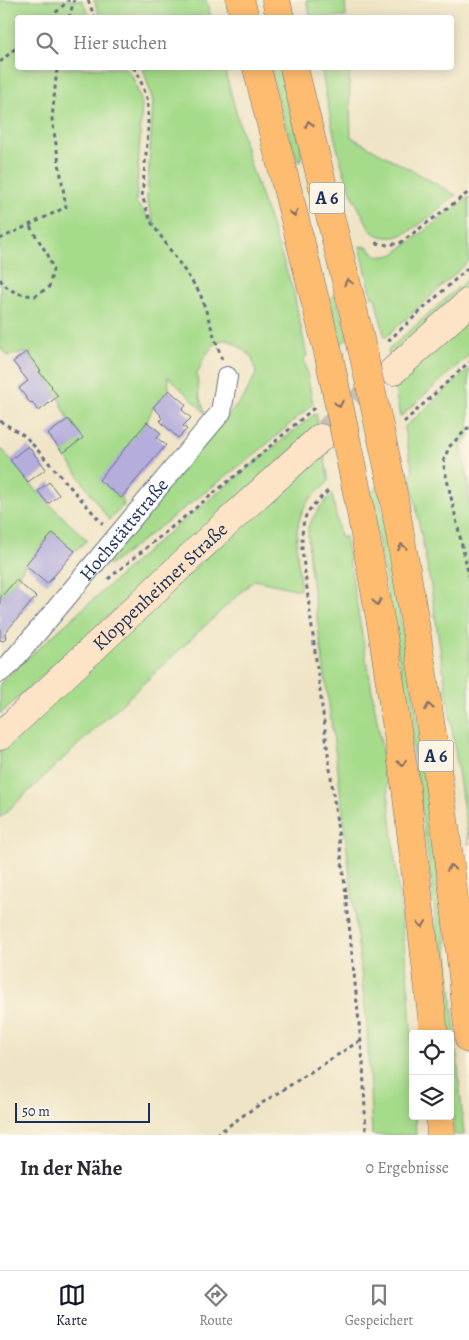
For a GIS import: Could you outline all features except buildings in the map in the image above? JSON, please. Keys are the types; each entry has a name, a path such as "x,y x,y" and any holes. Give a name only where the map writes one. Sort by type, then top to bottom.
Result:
{"highway":[{"path":"240,0 243,15"},
{"path":"276,0 279,15"},
{"name":"A 6","path":"259,70 329,356 359,502 382,629 406,788 434,1030"},
{"name":"A 6","path":"294,70 358,330 390,476 431,720 456,910 469,1038"},
{"path":"440,1120 441,1135"}],"main road":[{"path":"394,371 469,302"},
{"name":"Kloppenheimer Straße","path":"0,736 320,438"}],"street":[{"name":"Hochstättstraße","path":"0,672 8,666 38,631 221,412 227,377"}],"path":[{"path":"53,15 69,0"},
{"path":"70,15 74,0"},
{"path":"88,0 95,15"},
{"path":"0,62 15,49"},
{"path":"0,239 66,207 52,119 57,70"},
{"path":"136,70 148,101 148,132 142,196 151,222 200,293 227,377"},
{"path":"376,243 388,245 400,243 469,192"},
{"path":"0,279 3,284 18,294 35,296 49,286 53,270 48,255 29,225"},
{"path":"388,341 469,267"},
{"path":"404,422 469,362"},
{"path":"77,583 102,584 252,462 314,407"},
{"path":"0,421 25,436 114,538"},
{"path":"469,427 449,447 443,462 469,576"},
{"path":"328,491 311,506 302,523 302,550 346,894 364,1063 366,1135"},
{"path":"216,1135 248,1112 361,1040"}],"green space":[{"path":"0,0 82,0 89,15 15,15 15,70 127,70 132,75 142,103 136,203 154,223 147,200 153,101 144,70 225,70 250,163 293,290 307,356 304,358 313,404 260,450 110,565 102,562 244,397 256,374 252,357 228,340 222,340 212,347 203,359 197,375 199,395 205,413 168,376 169,390 153,407 147,422 100,480 121,498 124,505 109,520 63,453 82,437 68,419 52,386 26,352 8,356 0,347"},
{"path":"94,0 206,0 210,15 99,15"},
{"path":"306,0 345,0 346,15 310,15"},
{"path":"271,70 282,70 301,148 302,161 298,161"},
{"path":"321,70 349,70 351,137 456,195 425,220 400,236 386,237 374,233 369,228 356,203 342,166 332,127"},
{"path":"469,197 469,261 385,338 375,297 372,297 360,246 368,247 379,256 394,254"},
{"path":"469,278 469,288 390,359 388,350"},
{"path":"335,294 348,338 339,346 331,298"},
{"path":"469,316 469,355 400,417 394,384"},
{"path":"469,369 469,438 461,446 469,484 469,845 431,587 410,474 413,473 404,428"},
{"path":"316,413 318,425 0,714 0,683 162,538"},
{"path":"323,449 329,481 307,503 298,524 297,545 300,590 254,580 0,818 0,748"},
{"path":"0,450 3,450 33,486 87,540 75,551 53,533 0,598"},
{"path":"378,486 421,740 449,966 464,1135 454,1135 454,1030 447,1030 432,886 404,687 370,493"},
{"path":"332,494 340,537 345,537 386,772 409,994 411,1030 409,1030 409,1120 415,1120 416,1135 372,1135 367,1024 338,771 309,560 308,527 317,511"}],"tunnel":[{"path":"327,432 388,377"}]}
